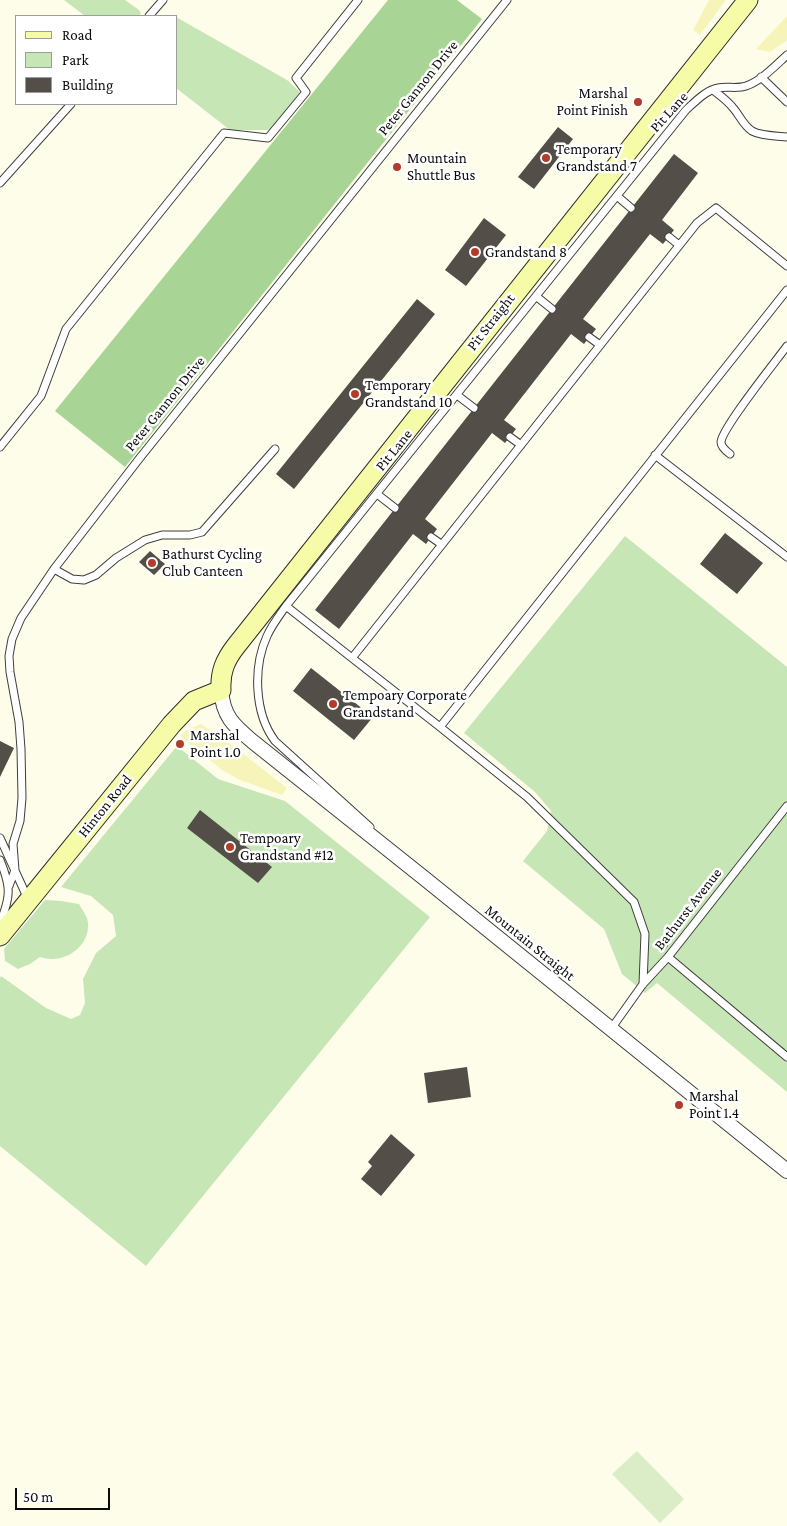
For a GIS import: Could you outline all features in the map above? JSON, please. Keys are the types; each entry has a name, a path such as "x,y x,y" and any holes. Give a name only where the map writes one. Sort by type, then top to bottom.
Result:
{"street":[{"name":"Pit Straight","path":"221,690 221,677 229,655 748,0"},
{"name":"Mountain Straight","path":"221,690 223,703 230,721 252,741 787,1170"},
{"name":"Hinton Road","path":"0,936 172,724 194,701 221,690"}],"lane":[{"path":"150,15 163,0"},
{"path":"0,447 41,396 66,329 72,321 224,133 268,138 306,92 296,78 358,0"},
{"name":"Peter Gannon Drive","path":"0,923 15,870 13,844 20,821 22,798 19,722 9,656 12,639 21,618 54,569 138,459 507,0"},
{"name":"Pit Lane","path":"424,878 288,753 270,734 261,707 259,669 267,636 286,606 686,110 713,90 745,86 756,82 787,55"},
{"path":"761,77 787,102"},
{"path":"713,90 727,101 736,111 742,122 752,131 770,136 787,137"},
{"path":"0,182 70,105"},
{"path":"617,196 632,208"},
{"path":"352,658 696,223 716,208 787,266"},
{"path":"669,237 679,245"},
{"path":"440,727 787,290"},
{"path":"537,297 552,309"},
{"path":"589,337 600,344"},
{"path":"730,454 722,446 721,441 725,431 787,346"},
{"path":"457,395 474,408"},
{"path":"510,436 521,445"},
{"path":"54,569 72,579 84,580 96,575 116,558 145,540 162,535 190,535 202,532 275,449"},
{"path":"654,456 787,558"},
{"path":"377,494 395,508"},
{"path":"431,536 441,544"},
{"path":"286,606 527,797 634,902 645,934 643,984"},
{"name":"Bathurst Avenue","path":"611,1029 643,984 668,957 787,806"},
{"path":"0,838 29,900"},
{"path":"0,860 9,886"},
{"path":"668,957 787,1057"}],"green space":[{"path":"64,0 125,0 141,13 140,15 84,15"},
{"path":"388,0 457,0 482,19 125,467 55,411"},
{"path":"178,18 287,80 300,92 272,130 230,130 178,90"},
{"path":"625,536 787,667 787,1092 657,983 645,993 622,974 604,929 523,861 547,831 551,811 535,792 464,733"},
{"path":"177,746 218,779 285,801 430,917 146,1266 0,1146 0,978 1,976 46,1008 71,1019 80,1015 85,1003 83,979 96,953 116,936 113,915 91,896 61,887"},
{"path":"45,900 79,904 87,918 87,934 80,947 67,956 52,959 40,957 18,969 5,961 4,949"},
{"path":"637,1451 684,1499 660,1523 612,1474"}],"sand":[{"path":"709,0 726,0 700,35 693,30"},
{"path":"787,16 787,40 770,52 756,49"},
{"path":"201,724 287,788 282,795 240,780 222,770 180,736 185,731"}],"building":[{"name":"Temporary Grandstand 7","path":"558,127 573,139 534,189 518,177"},
{"path":"674,154 698,173 662,220 674,230 663,244 650,234 583,319 596,329 584,344 571,334 504,420 516,429 505,443 492,433 425,519 437,529 426,544 413,534 339,629 315,610"},
{"name":"Grandstand 8","path":"484,218 506,235 466,286 445,270"},
{"name":"Temporary Grandstand 10","path":"417,299 435,314 294,489 276,474"},
{"path":"725,533 763,563 737,594 700,564"},
{"name":"Bathurst Cycling Club Canteen","path":"150,551 165,564 154,575 139,562"},
{"name":"Tempoary Corporate Grandstand","path":"311,668 373,717 354,740 293,691"},
{"path":"0,741 14,748 0,777"},
{"name":"Tempoary Grandstand #12","path":"200,810 272,867 258,883 187,828"},
{"path":"667,940 670,943 665,950 661,947"},
{"path":"467,1067 471,1097 428,1103 424,1073"},
{"path":"391,1134 415,1155 381,1196 361,1179 372,1166 368,1162"}],"place":[{"name":"Marshal Point Finish","path":"638,102"},
{"name":"Temporary Grandstand 7","path":"546,158"},
{"name":"Mountain Shuttle Bus","path":"397,167"},
{"name":"Grandstand 8","path":"475,252"},
{"name":"Temporary Grandstand 10","path":"355,394"},
{"name":"Bathurst Cycling Club Canteen","path":"152,563"},
{"name":"Tempoary Corporate Grandstand","path":"333,704"},
{"name":"Marshal Point 1.0","path":"180,744"},
{"name":"Tempoary Grandstand #12","path":"230,847"},
{"name":"Marshal Point 1.4","path":"679,1105"}]}
